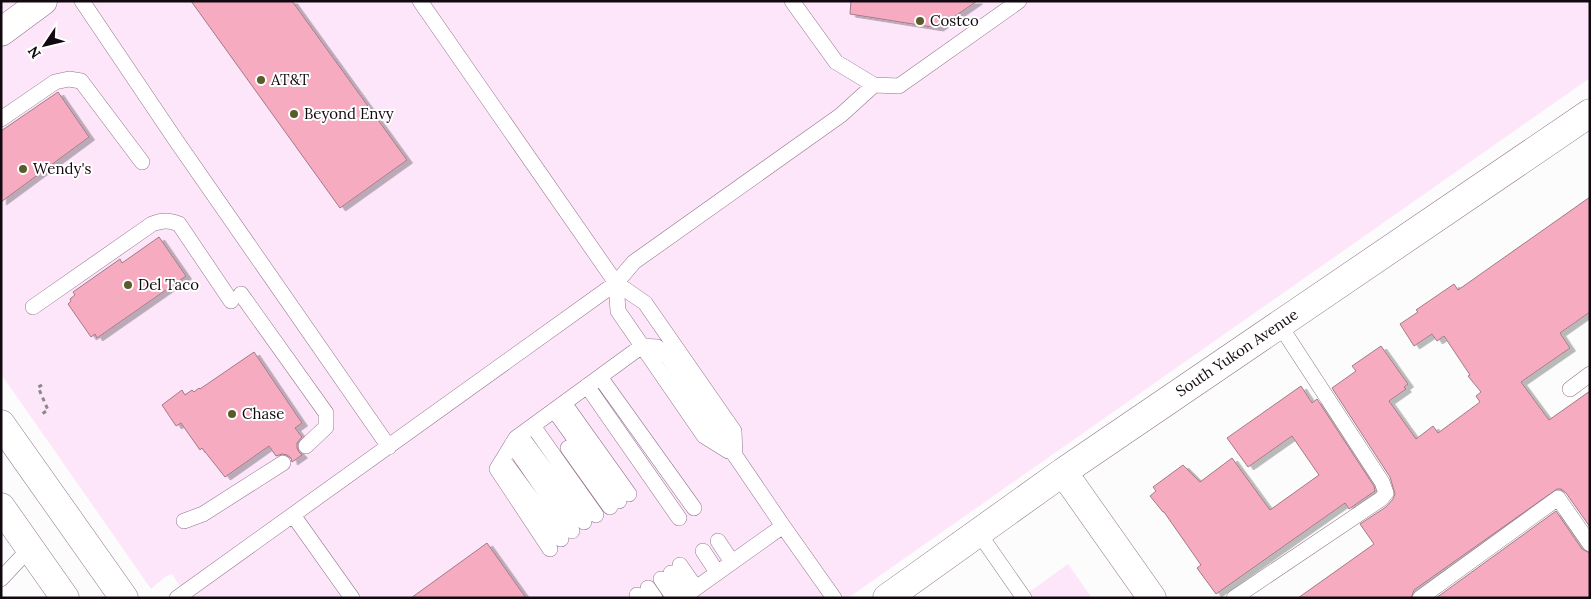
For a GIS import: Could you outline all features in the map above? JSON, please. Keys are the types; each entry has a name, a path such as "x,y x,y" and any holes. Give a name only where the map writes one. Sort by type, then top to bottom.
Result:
{"street":[{"path":"1,32 42,1"},
{"name":"South Yukon Avenue","path":"886,598 1063,472 1590,112"},
{"path":"1,424 124,598"},
{"path":"1063,472 1152,598"},
{"path":"1,507 65,598"}],"lane":[{"path":"82,1 174,139 389,447"},
{"path":"420,1 616,283 645,303 729,423 734,431 735,456"},
{"path":"792,1 836,62 874,85 899,86 1019,1"},
{"path":"1,119 55,82 69,79 81,81 142,162"},
{"path":"177,598 616,283 634,262 841,115 874,85"},
{"path":"33,307 152,224 162,220 179,224 326,413 326,428 306,446"},
{"path":"616,283 618,311 704,436 735,456 834,598"},
{"path":"1234,598 1382,499 1386,493 1382,482 1279,324"},
{"path":"573,531 503,460 516,439 642,346"},
{"path":"1570,389 1590,374"},
{"path":"600,377 694,508"},
{"path":"587,386 679,518"},
{"path":"554,410 619,501 554,410"},
{"path":"533,426 573,531"},
{"path":"516,439 573,531"},
{"path":"184,521 203,514 283,463"},
{"path":"1420,598 1558,498 1590,544"},
{"path":"293,515 352,598"},
{"path":"671,572 685,595 783,526"},
{"path":"978,532 1024,598"},
{"path":"718,540 732,562"},
{"path":"1,579 30,548"},
{"path":"703,551 717,572"}],"path":[{"path":"42,385 38,387 48,410 42,414"}],"shaded area":[{"path":"1,1 1590,1 1590,78 848,598 187,598 172,574 165,577 151,589 1,374"},
{"path":"1068,564 1092,598 1021,598"}],"building":[{"path":"191,1 292,1 407,160 340,208"},
{"name":"Costco","path":"851,1 977,1 938,28 850,14"},
{"name":"Wendy's","path":"58,92 89,137 1,202 1,131"},
{"path":"1590,197 1590,312 1560,333 1570,348 1521,382 1549,420 1590,391 1590,527 1566,493 1561,489 1557,489 1414,590 1411,598 1298,598 1374,544 1360,524 1386,507 1395,494 1390,477 1332,388 1356,371 1352,366 1381,346 1408,384 1404,387 1406,389 1389,401 1416,439 1433,426 1438,433 1480,402 1476,396 1481,392 1468,376 1470,375 1444,336 1437,341 1432,334 1414,346 1400,324 1418,312 1416,310 1454,284 1458,290"},
{"name":"Del Taco","path":"159,237 186,276 97,338 95,334 91,337 68,304 75,295 73,292 120,259 122,263"},
{"name":"Chase","path":"254,352 302,423 295,428 302,437 297,443 297,448 302,455 292,462 291,458 287,455 276,456 269,446 225,477 202,448 200,450 181,423 176,426 162,405 182,390 185,395 192,390 194,392 200,389"},
{"path":"1301,386 1312,403 1317,399 1374,486 1375,491 1349,509 1345,503 1216,594 1197,568 1201,565 1164,512 1150,496 1156,491 1153,487 1183,465 1200,482 1232,458 1270,510 1319,475 1292,436 1248,467 1227,438"},
{"path":"1556,511 1582,549 1590,553 1590,598 1436,598"},
{"path":"487,543 526,598 411,598"}],"place":[{"name":"Costco","path":"920,21"},
{"name":"AT&T","path":"261,80"},
{"name":"Beyond Envy","path":"294,114"},
{"name":"Wendy's","path":"23,169"},
{"name":"Del Taco","path":"128,285"},
{"name":"Chase","path":"232,414"}]}
